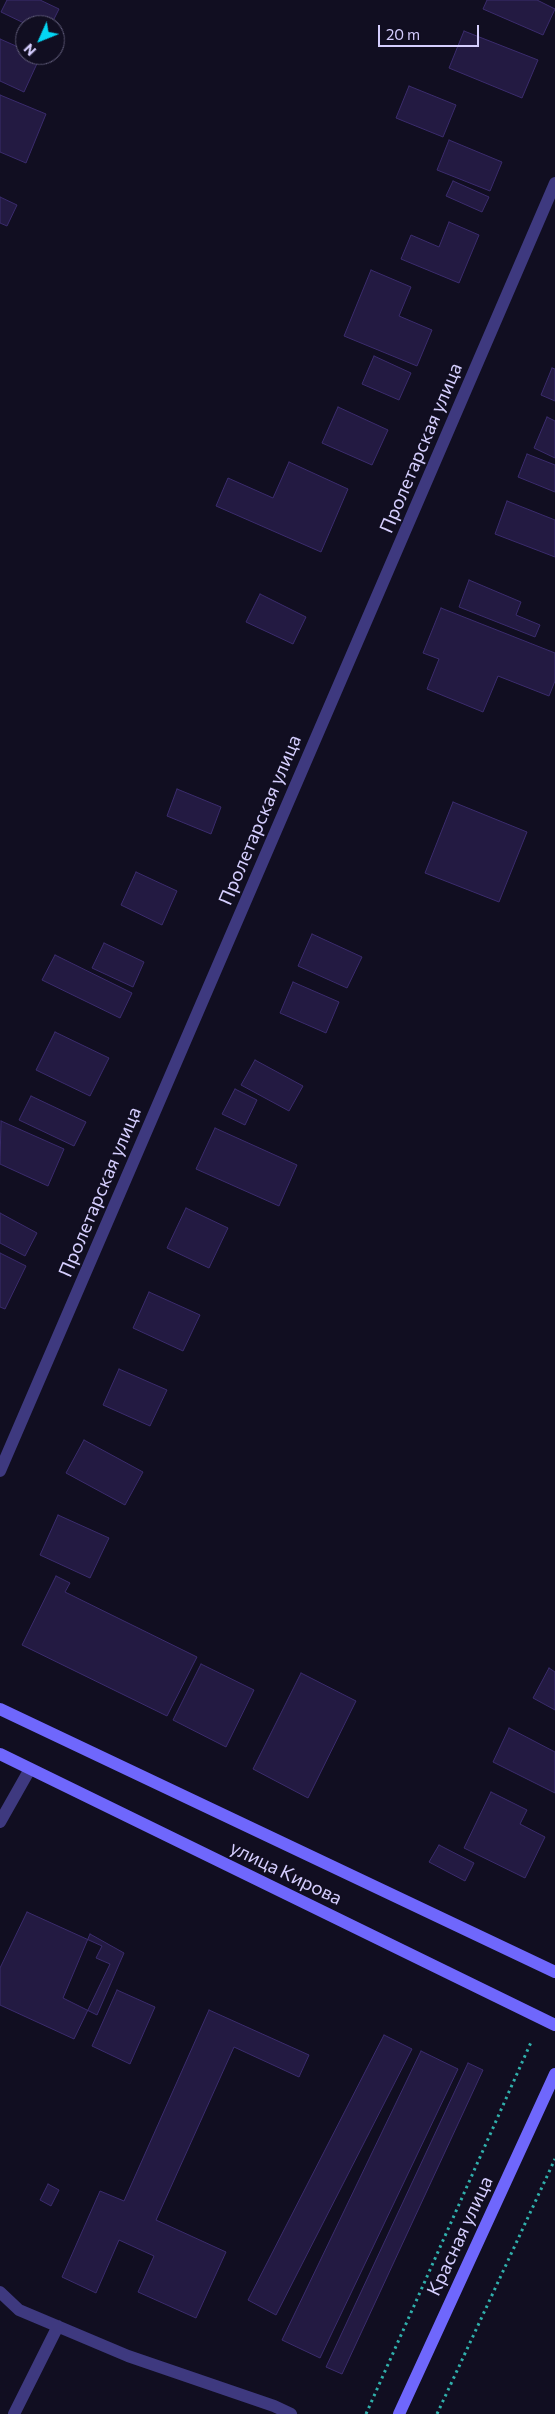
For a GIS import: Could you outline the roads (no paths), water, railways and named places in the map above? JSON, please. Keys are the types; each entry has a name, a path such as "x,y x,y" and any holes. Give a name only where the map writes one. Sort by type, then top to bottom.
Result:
{"street":[{"name":"Пролетарская улица","path":"0,1471 555,184"},
{"name":"улица Кирова","path":"0,1709 555,1972"},
{"name":"улица Кирова","path":"0,1754 555,2025"},
{"path":"0,1822 30,1769"},
{"name":"Красная улица","path":"399,2414 555,2074"},
{"path":"0,2292 19,2310 128,2356 274,2406 291,2414"},
{"path":"14,2414 58,2326"}]}
